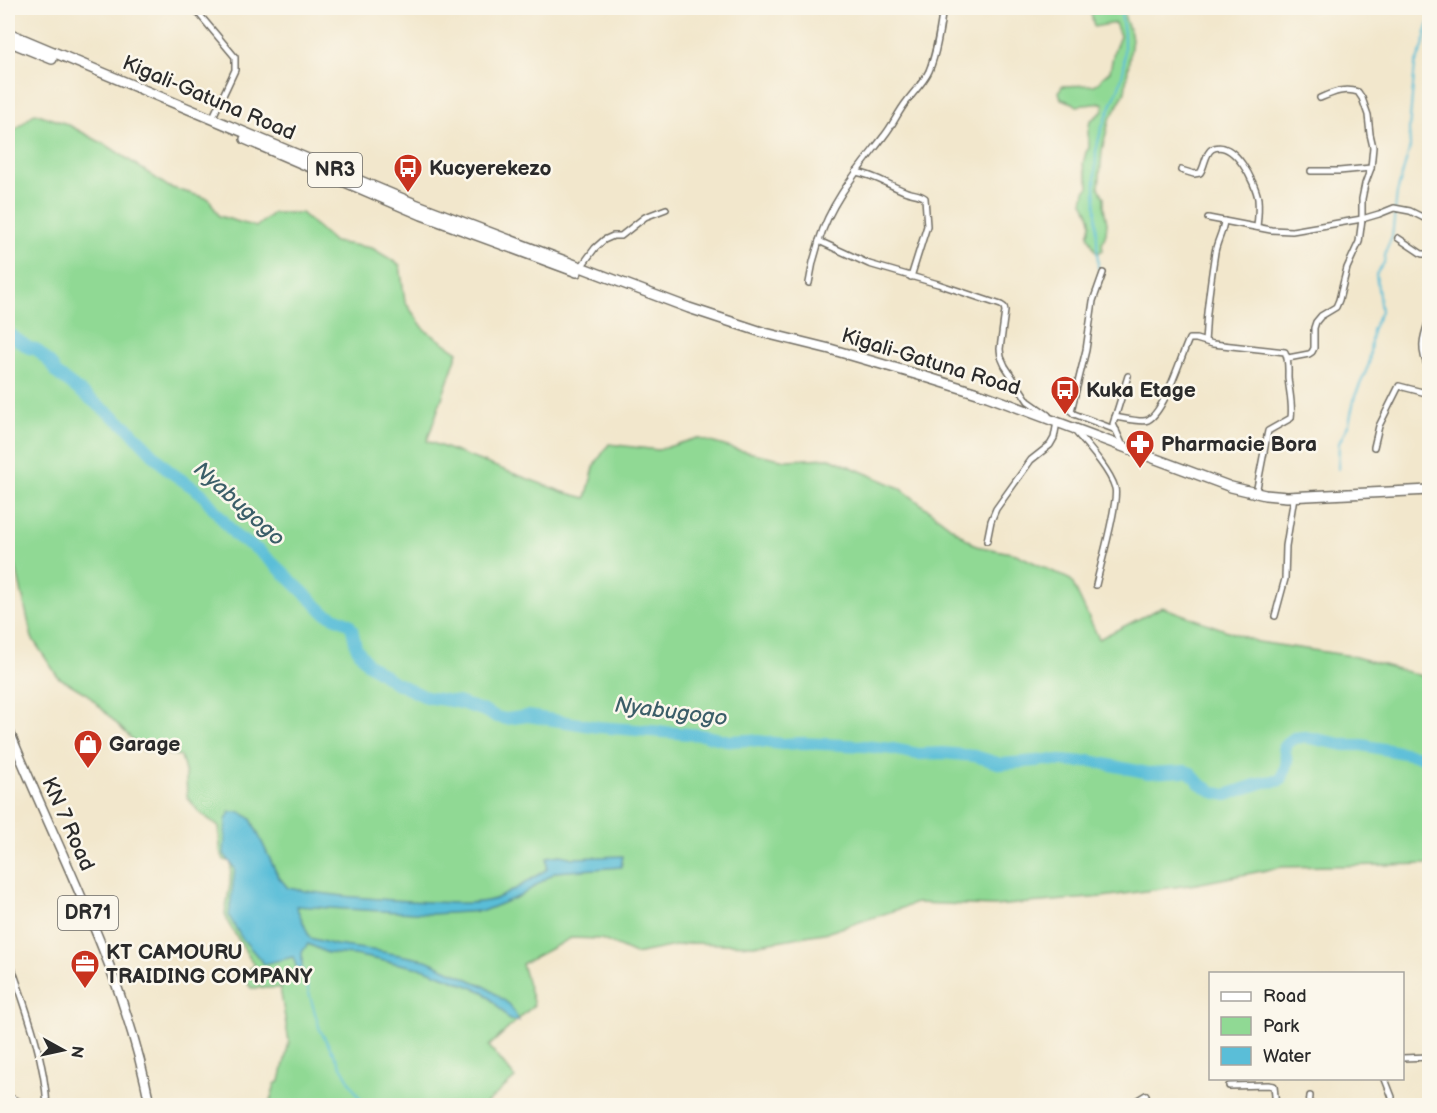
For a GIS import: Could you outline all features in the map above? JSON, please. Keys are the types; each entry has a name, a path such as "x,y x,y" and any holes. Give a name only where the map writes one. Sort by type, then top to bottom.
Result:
{"highway":[{"name":"Kigali-Gatuna Road","path":"8,33 415,204 666,299 765,333 987,396 1231,487 1256,493 1294,497 1430,490"},
{"name":"Kigali-Gatuna Road","path":"8,41 156,101 422,215 617,286 666,299"}],"main road":[{"name":"KN 7 Road","path":"8,728 119,990 136,1043 150,1106"}],"street":[{"path":"194,8 234,57 236,63 235,70 212,119"},
{"path":"809,283 819,241 836,202 929,71 943,8"},
{"path":"1288,358 1312,352 1316,322 1336,307 1347,268 1359,242 1362,199 1371,168 1373,147 1370,124 1359,92 1350,89 1320,98"},
{"path":"1181,170 1194,174 1200,173 1212,149 1218,148 1231,152 1250,176 1255,187 1259,214 1257,227"},
{"path":"1311,171 1371,168"},
{"path":"856,172 878,178 906,192 922,195 925,198 927,226 911,276"},
{"path":"1208,218 1271,230 1292,231 1362,219 1394,208 1410,211 1430,221"},
{"path":"580,267 604,240 621,236 645,217 666,209"},
{"path":"1205,341 1206,315 1217,242 1221,238 1224,221"},
{"path":"1398,238 1422,254 1430,252"},
{"path":"819,241 869,264 1004,307 1000,349 1005,366 1028,401 1058,423 1050,444 1031,460 996,509 987,541"},
{"path":"1103,273 1093,301 1086,350 1071,411 1116,430"},
{"path":"1430,318 1422,342 1423,353 1430,371"},
{"path":"1115,417 1149,420 1170,390 1189,339 1285,352 1288,358 1288,377 1292,400 1291,418 1268,431 1256,493"},
{"path":"1124,448 1113,424 1128,376"},
{"path":"1374,447 1379,426 1399,386 1430,394"},
{"path":"1073,428 1096,456 1115,487 1115,503 1096,585"},
{"path":"1275,616 1286,579 1286,546 1294,497"},
{"path":"8,956 43,1072 47,1106"},
{"path":"1404,1058 1430,1057"},
{"path":"1385,1080 1392,1097 1391,1106"},
{"path":"1229,1086 1274,1086 1276,1106"},
{"path":"1128,1106 1146,1095"},
{"path":"1310,1096 1310,1106"},
{"path":"8,1098 27,1106"}],"green space":[{"path":"1090,8 1126,8 1125,18 1132,39 1125,92 1109,121 1102,151 1099,187 1104,198 1107,223 1103,250 1098,253 1088,235 1091,225 1090,218 1083,202 1089,184 1083,164 1089,148 1090,121 1103,111 1104,104 1077,106 1061,99 1059,92 1062,86 1094,85 1110,71 1120,36 1115,23 1094,27"},
{"path":"35,113 67,124 111,148 169,187 209,199 219,216 256,227 273,213 301,213 334,242 372,248 400,265 405,302 425,330 458,352 427,441 563,492 586,498 595,464 609,444 658,450 697,438 738,450 786,460 830,458 900,488 976,546 1016,554 1071,580 1099,639 1162,607 1258,642 1352,656 1429,678 1429,864 1282,867 1196,884 1102,897 994,906 917,903 829,932 754,945 690,943 635,954 601,939 571,938 522,964 534,1005 489,1046 515,1078 484,1105 269,1105 275,1084 280,1081 289,1042 280,988 251,988 246,981 244,974 254,965 228,923 225,914 231,862 224,860 220,851 219,827 199,812 187,797 186,775 181,756 144,751 87,694 58,677 32,638 16,567 8,555 8,136"}],"water":[{"path":"230,812 241,812 251,819 278,876 288,888 341,896 447,903 480,902 509,893 547,869 547,857 561,855 573,858 623,856 621,867 556,872 520,896 483,911 432,914 296,906 310,938 336,945 426,960 486,987 510,1005 519,1021 509,1020 484,992 425,969 354,955 327,953 308,944 302,952 302,969 298,971 293,957 264,964 241,937 229,916 235,869 224,854 226,820"}],"waterway":[{"path":"1098,268 1096,151 1101,130 1119,87 1124,68 1124,33 1120,8"},
{"path":"1338,469 1339,443 1349,423 1355,396 1369,364 1372,330 1381,311 1376,274 1384,263 1386,250 1392,237 1397,193 1410,147 1409,129 1415,65 1430,21"},
{"name":"Nyabugogo","path":"8,333 29,348 36,349 51,364 56,373 127,427 169,471 201,493 236,536 258,550 325,613 348,623 352,629 356,647 367,663 394,682 426,697 457,702 506,719 528,716 598,727 702,735 730,741 864,746 918,754 943,753 975,756 1001,764 1047,760 1091,761 1148,773 1185,771 1191,773 1199,783 1213,792 1226,795 1282,778 1287,762 1284,748 1294,738 1305,737 1345,745 1362,745 1430,758"},
{"path":"302,969 320,1030 358,1096 367,1106"}],"place":[{"name":"Kucyerekezo","path":"408,194"},
{"name":"Kuka Etage","path":"1065,416"},
{"name":"Pharmacie Bora","path":"1140,470"},
{"name":"Garage","path":"88,770"},
{"name":"KT CAMOURU TRAIDING COMPANY","path":"85,990"}]}
